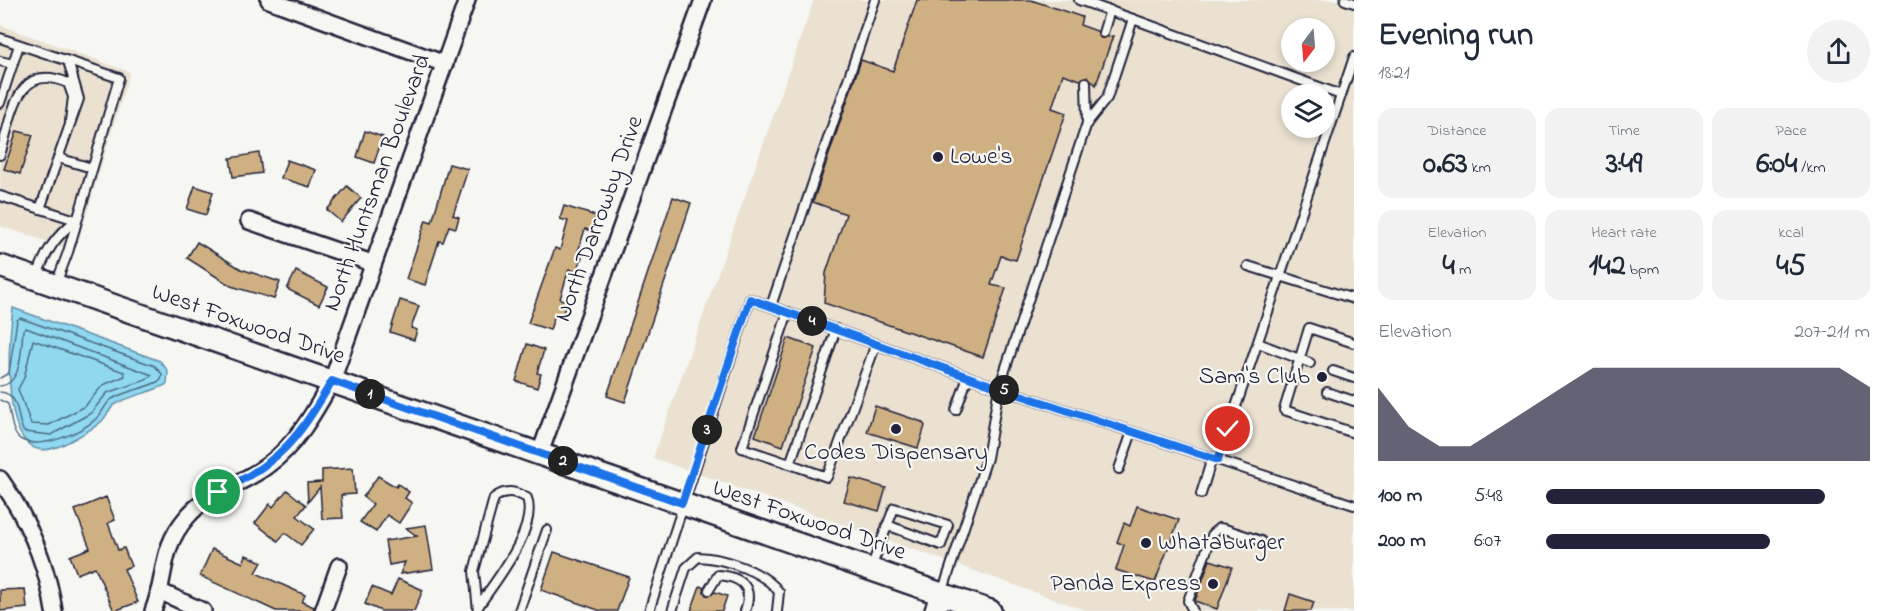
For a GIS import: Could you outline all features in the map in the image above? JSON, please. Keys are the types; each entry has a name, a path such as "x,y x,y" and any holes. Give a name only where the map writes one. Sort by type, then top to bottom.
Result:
{"main road":[{"name":"West Foxwood Drive","path":"0,266 870,569 938,602 990,611"}],"street":[{"path":"269,0 445,64"},
{"name":"North Huntsman Boulevard","path":"153,611 165,554 174,534 187,516 218,492 250,476 284,451 300,433 332,381 467,0"},
{"name":"North Darrowby Drive","path":"540,453 703,0"},
{"path":"249,221 372,263"},
{"path":"0,479 23,517 37,548 54,611"},
{"path":"323,611 339,566"},
{"path":"159,591 203,611"}],"lane":[{"path":"771,306 874,0"},
{"path":"1079,0 1341,95"},
{"path":"1345,0 1354,3"},
{"path":"1103,33 1110,10"},
{"path":"1087,123 1107,98 1133,19"},
{"path":"0,38 119,78 68,252 46,282"},
{"path":"0,103 20,45"},
{"path":"1201,494 1258,343 1354,57"},
{"path":"0,61 13,64"},
{"path":"40,209 79,99 68,61"},
{"path":"0,155 20,90 38,76 52,76 68,82 73,98 70,121"},
{"path":"938,602 987,458 999,388 1087,123 1086,82"},
{"path":"58,158 92,168"},
{"path":"0,196 76,220"},
{"path":"46,282 46,250 58,234 76,220"},
{"path":"1248,266 1281,274 1354,299"},
{"path":"649,611 673,543 682,503 750,299 999,388 1354,506"},
{"path":"788,312 742,448 828,477 876,344"},
{"path":"1354,343 1309,328 1284,410 1354,433"},
{"path":"790,464 836,329"},
{"path":"1258,343 1300,357 1310,363"},
{"path":"1333,371 1354,378"},
{"path":"956,410 968,377"},
{"path":"1293,380 1304,384"},
{"path":"1327,392 1354,401"},
{"path":"1119,469 1132,432"},
{"path":"511,491 526,498 529,517 520,540 478,609 474,571 494,498 501,493 511,491"},
{"path":"870,569 887,525 894,508 948,525 941,545 887,525"},
{"path":"1193,611 1188,601 1213,533 1219,528 1225,529 1261,541"},
{"path":"519,611 547,530"},
{"path":"672,611 686,568 691,560 708,557 764,577 779,592 777,611"},
{"path":"709,590 718,575 742,581 748,589 750,599 745,611"}],"shaded area":[{"path":"814,0 1354,0 1354,611 1088,611 653,458"},
{"path":"0,25 130,72 75,251 0,226"}],"water":[{"path":"13,308 160,361 168,371 167,384 116,404 98,424 64,444 54,448 37,449 24,439 16,422 11,400 10,349"}],"building":[{"name":"Lowe's","path":"917,0 1031,0 1082,17 1080,25 1097,31 1101,38 1113,36 1096,85 1088,77 1080,80 1063,74 1052,108 1066,113 1016,260 1001,256 991,285 1006,288 983,357 824,303 826,273 846,214 813,202 861,60 893,71"},
{"path":"17,131 33,135 20,174 4,169"},
{"path":"365,131 383,137 374,163 357,157"},
{"path":"259,153 262,173 233,177 230,158"},
{"path":"287,160 316,170 310,187 281,178"},
{"path":"449,164 468,169 453,215 459,217 456,228 449,226 443,242 439,241 425,285 406,279 426,220 432,222"},
{"path":"195,186 213,192 206,215 187,209"},
{"path":"347,186 361,198 341,222 327,210"},
{"path":"673,197 691,203 625,402 607,396"},
{"path":"564,206 596,216 591,231 585,229 577,255 582,257 577,272 569,269 560,299 567,301 562,316 555,314 550,330 528,323 555,248 560,250 568,221 560,219"},
{"path":"197,242 241,269 280,282 274,299 231,286 187,258"},
{"path":"296,271 328,287 319,305 287,289"},
{"path":"400,300 419,306 411,328 417,330 414,340 390,332"},
{"path":"788,338 816,348 783,446 755,436"},
{"path":"527,344 544,350 537,373 541,374 537,388 516,381"},
{"name":"Codes Dispensary","path":"875,406 922,422 925,426 918,448 867,432"},
{"path":"353,468 355,494 341,495 343,518 322,519 320,487 308,502 307,483 322,482 322,470"},
{"path":"378,476 396,487 398,484 409,492 405,498 412,503 399,523 387,515 376,532 360,522 373,504 363,497"},
{"path":"851,478 886,488 879,511 844,501"},
{"path":"287,490 306,505 297,516 314,529 301,545 285,533 278,541 255,523 270,504 273,507"},
{"path":"106,497 115,520 108,523 118,550 124,548 131,566 124,569 138,602 114,611 95,567 77,574 70,556 90,548 75,510"},
{"path":"1137,506 1179,520 1155,582 1116,570 1124,545 1117,542 1124,523 1130,526"},
{"path":"426,525 433,569 400,574 405,562 389,565 385,541 417,536 406,528"},
{"path":"212,549 243,563 246,555 262,562 256,573 305,595 302,602 314,607 313,611 276,611 200,576"},
{"path":"554,552 629,577 617,611 601,611 541,590"},
{"name":"Panda Express","path":"1210,560 1232,567 1217,609 1195,601"},
{"path":"398,579 423,590 414,611 381,611 365,604 372,587 391,595"},
{"path":"700,586 704,588 706,595 715,592 727,596 722,611 691,611"},
{"path":"25,589 27,608 0,611 0,590"},
{"path":"1290,594 1314,602 1311,611 1285,611"}],"place":[{"name":"Lowe's","path":"938,157"},
{"name":"Sam's Club","path":"1322,377"},
{"name":"Codes Dispensary","path":"896,429"},
{"name":"Whataburger","path":"1146,543"},
{"name":"Panda Express","path":"1213,584"}],"route":[{"path":"218,492 268,465 284,451 300,433 332,381 682,503 750,299 999,388 1218,460 1228,429"}]}
